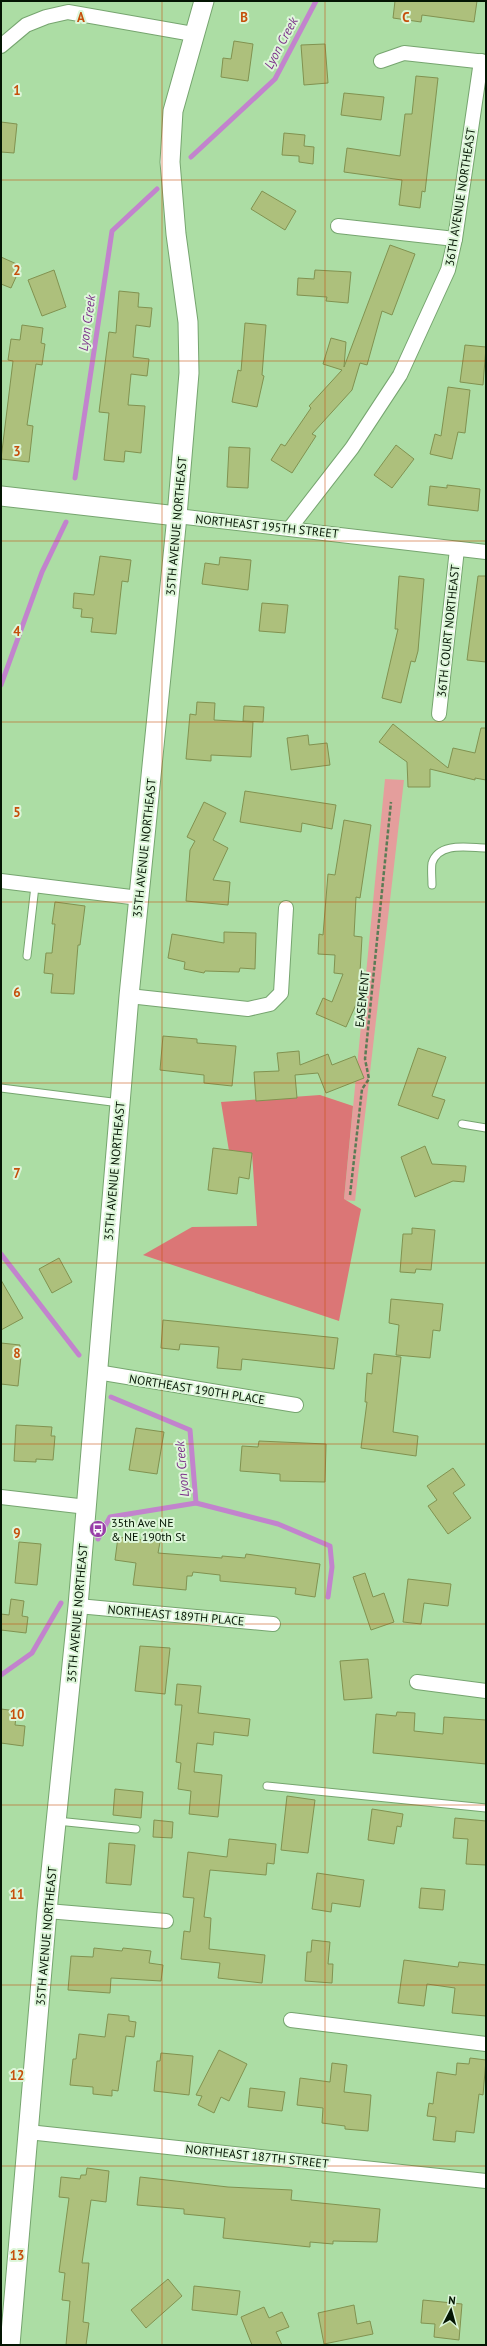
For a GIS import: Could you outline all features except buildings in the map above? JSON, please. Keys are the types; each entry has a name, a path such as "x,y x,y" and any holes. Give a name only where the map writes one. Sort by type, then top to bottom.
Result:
{"street":[{"name":"35TH AVENUE NORTHEAST","path":"10,2345 48,1911 87,1507 129,996 177,516 188,359 188,322 170,162 172,111 193,34 204,1"},
{"path":"1,46 26,25 46,17 68,12 193,34"},
{"path":"381,61 404,53 484,61"},
{"name":"36TH AVENUE NORTHEAST","path":"290,528 352,448 400,375 448,270 455,239 484,61"},
{"path":"338,226 455,239"},
{"name":"NORTHEAST 195TH STREET","path":"1,496 290,528 486,552"},
{"name":"36TH COURT NORTHEAST","path":"439,714 457,549"},
{"path":"1,881 139,898"},
{"path":"129,996 248,1009 270,1004 281,993 286,908"},
{"name":"NORTHEAST 190TH PLACE","path":"97,1372 296,1405"},
{"path":"1,1497 87,1507"},
{"name":"NORTHEAST 189TH PLACE","path":"78,1606 273,1624"},
{"path":"418,1682 486,1692"},
{"path":"48,1911 166,1920"},
{"path":"291,2020 486,2044"},
{"name":"NORTHEAST 187TH STREET","path":"28,2132 486,2181"}],"lane":[{"path":"432,885 432,863 439,853 452,847 486,848"},
{"path":"27,956 35,886"},
{"path":"1,1088 120,1103"},
{"path":"462,1124 486,1128"},
{"path":"267,1786 486,1808"},
{"path":"57,1820 136,1829"}],"path":[{"name":"EASEMENT","path":"350,1195 362,1089 368,1080 365,1059 391,802"}],"shaded area":[{"path":"385,779 404,780 355,1201 344,1200"},
{"path":"320,1095 353,1106 344,1199 361,1209 339,1321 143,1255 192,1227 257,1226 252,1153 229,1151 221,1102"}],"waterway":[{"name":"Lyon Creek","path":"191,157 275,79 316,1"},
{"name":"Lyon Creek","path":"75,478 112,231 157,189"},
{"name":"Lyon Creek","path":"1,685 42,572 66,522"},
{"name":"Lyon Creek","path":"1,1254 79,1355"},
{"name":"Lyon Creek","path":"98,1539 110,1517 196,1503 190,1430 111,1397"},
{"path":"196,1503 278,1524 330,1546 332,1567 328,1597"},
{"name":"Lyon Creek","path":"1,1675 32,1653 61,1603"}],"place":[{"name":"35th Ave NE & NE 190th St","path":"98,1529"}]}
